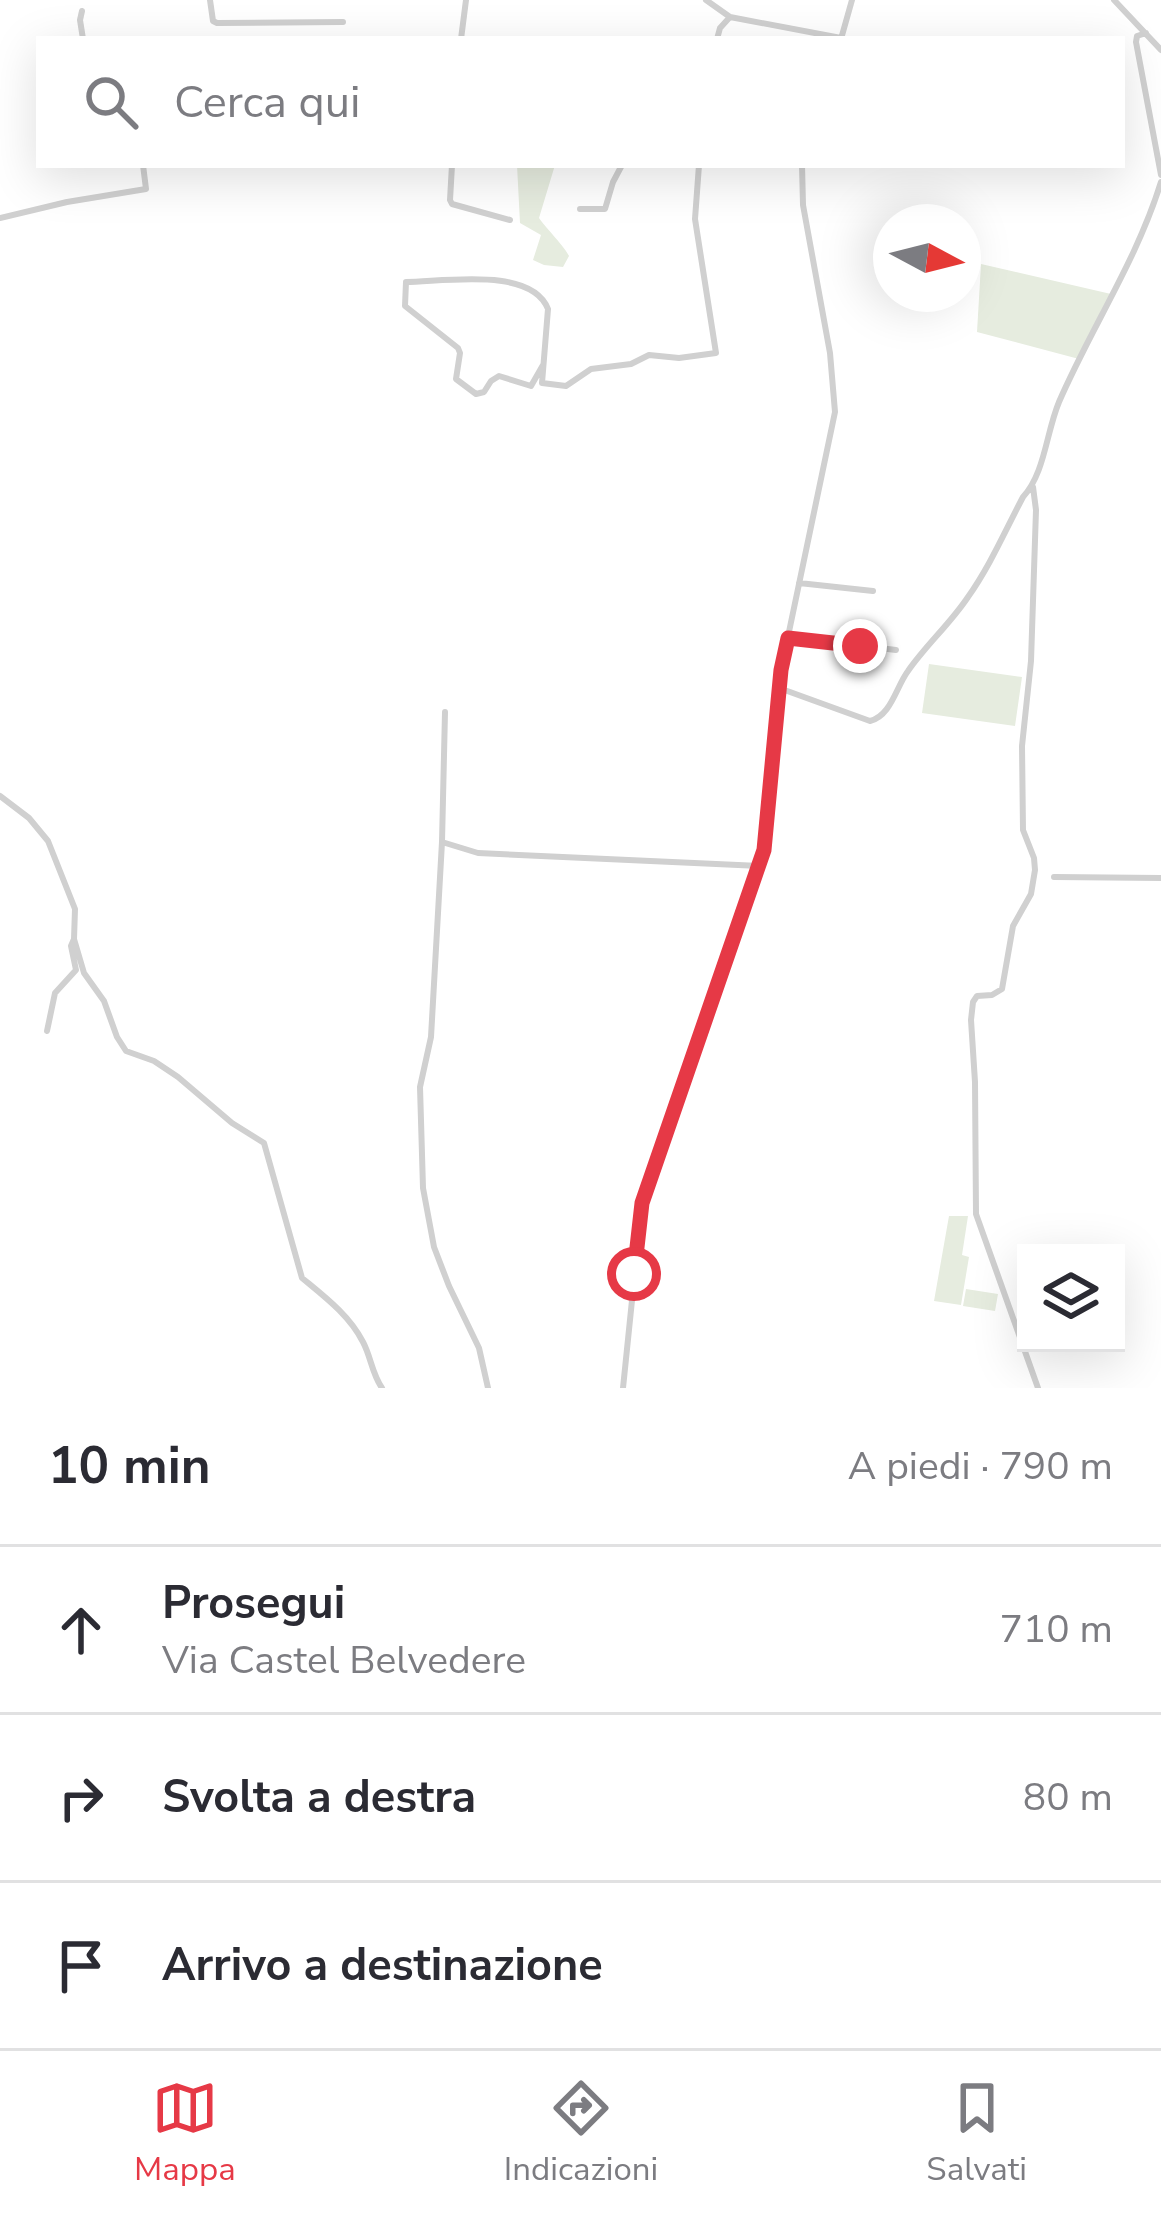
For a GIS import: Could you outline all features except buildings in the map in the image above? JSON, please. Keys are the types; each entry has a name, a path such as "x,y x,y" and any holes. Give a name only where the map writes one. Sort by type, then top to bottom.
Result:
{"street":[{"path":"210,0 217,23 343,22"},
{"path":"461,36 466,0"},
{"path":"706,0 730,17 830,36"},
{"path":"842,36 852,0"},
{"path":"1114,0 1161,50"},
{"path":"82,11 82,36"},
{"path":"718,36 730,17"},
{"path":"1038,1388 976,1214 971,1021 977,996 1002,989 1013,926 1034,883 1034,858 1023,830 1022,746 1032,633 1033,487 1058,406 1148,223 1161,178 1136,42 1137,36 1146,33"},
{"path":"0,218 146,189 142,168"},
{"path":"452,168 452,204 510,220"},
{"path":"580,209 605,209 620,168"},
{"path":"543,365 531,386 499,376 476,394 456,379 458,348 405,306 406,282 495,279 540,296 548,304 542,383 566,386 591,369 631,364 649,355 679,358 716,352 696,234 699,168"},
{"path":"623,1388 642,1203 760,866 779,688 835,412 828,340 803,205 802,168"},
{"path":"779,688 877,721 916,660 968,598 1033,487"},
{"path":"799,583 873,591"},
{"path":"788,638 896,650"},
{"path":"445,712 431,1036 420,1087 423,1188 434,1247 479,1348 488,1388"},
{"path":"0,796 29,818 48,841 75,909 74,939 86,978 104,1001 126,1051 166,1069 264,1143 302,1278 356,1331 382,1388"},
{"path":"442,842 478,853 760,866"},
{"path":"1054,878 1161,878"},
{"path":"47,1031 55,993 76,970 70,946 74,939"}],"shaded area":[{"path":"517,168 554,168 539,218 569,256 563,267 533,260 541,235 520,223"},
{"path":"981,264 1111,294 1079,359 977,332"},
{"path":"929,664 1022,677 1015,726 922,713"},
{"path":"949,1216 968,1216 962,1255 969,1257 961,1305 934,1301"},
{"path":"966,1289 998,1294 995,1311 963,1306"}],"route":[{"path":"634,1274 642,1203 764,850 788,638 860,646"}]}
